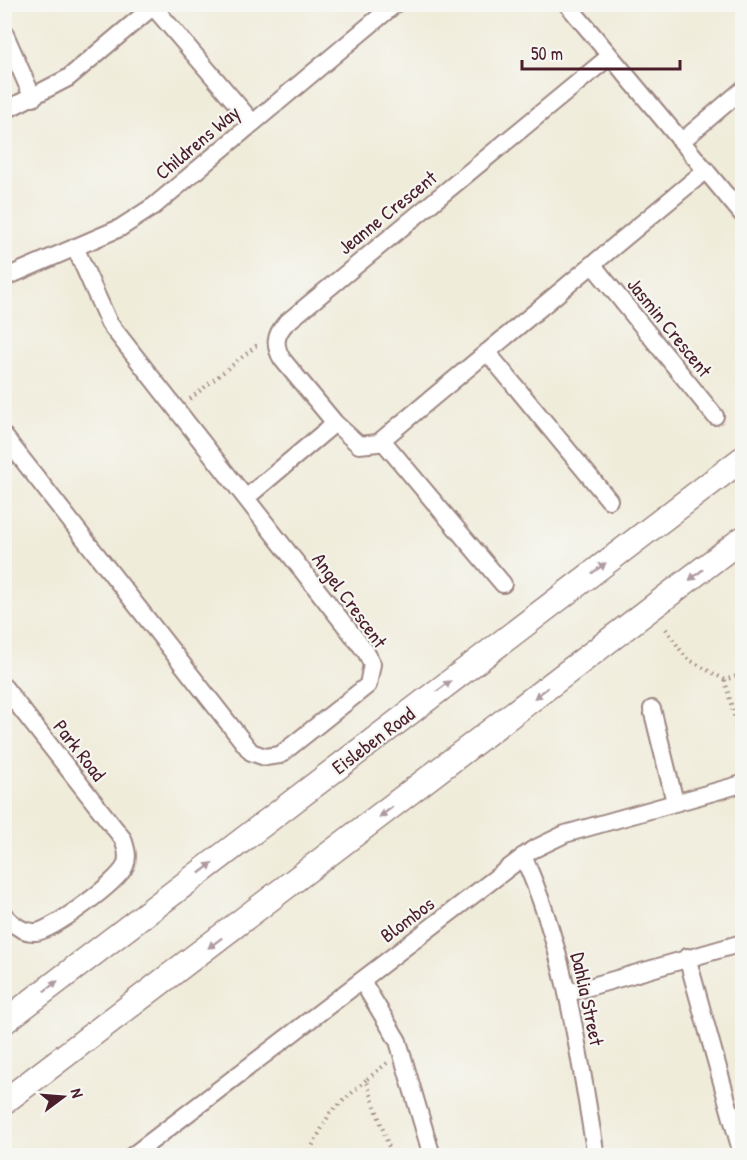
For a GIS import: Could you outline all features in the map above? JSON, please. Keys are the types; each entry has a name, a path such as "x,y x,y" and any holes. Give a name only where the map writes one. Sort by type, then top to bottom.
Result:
{"main road":[{"name":"Eisleben Road","path":"4,1022 742,459"},
{"path":"4,1102 742,539"}],"street":[{"name":"Childrens Way","path":"4,278 120,228 154,206 395,4"},
{"path":"567,4 742,214"},
{"path":"4,111 68,78 153,5 253,123"},
{"path":"4,32 33,98"},
{"name":"Jeanne Crescent","path":"277,351 277,334 285,324 610,56"},
{"path":"682,141 742,90"},
{"path":"277,351 335,423 359,445 374,445 706,170"},
{"name":"Angel Crescent","path":"4,436 246,747 258,755 273,757 286,751 364,691 371,679 372,664 366,652 109,323 75,247"},
{"name":"Jasmin Crescent","path":"592,264 715,416"},
{"path":"487,352 609,501"},
{"path":"246,498 335,423"},
{"path":"382,440 503,584"},
{"name":"Park Road","path":"4,687 123,839 127,858 118,876 41,931 29,932 21,929 4,915"},
{"path":"652,709 675,802"},
{"name":"Blombos","path":"132,1155 523,856 565,834 742,784"},
{"name":"Dahlia Street","path":"523,856 534,879 568,993 597,1155"},
{"path":"568,993 742,943"},
{"path":"687,957 742,1154"},
{"path":"362,981 391,1027 402,1051 432,1155"}],"path":[{"path":"177,410 256,346 277,351"},
{"path":"666,629 686,658 725,680 742,748"},
{"path":"725,680 742,674"},
{"path":"307,1155 330,1113 402,1051"},
{"path":"366,1080 392,1155"}]}
